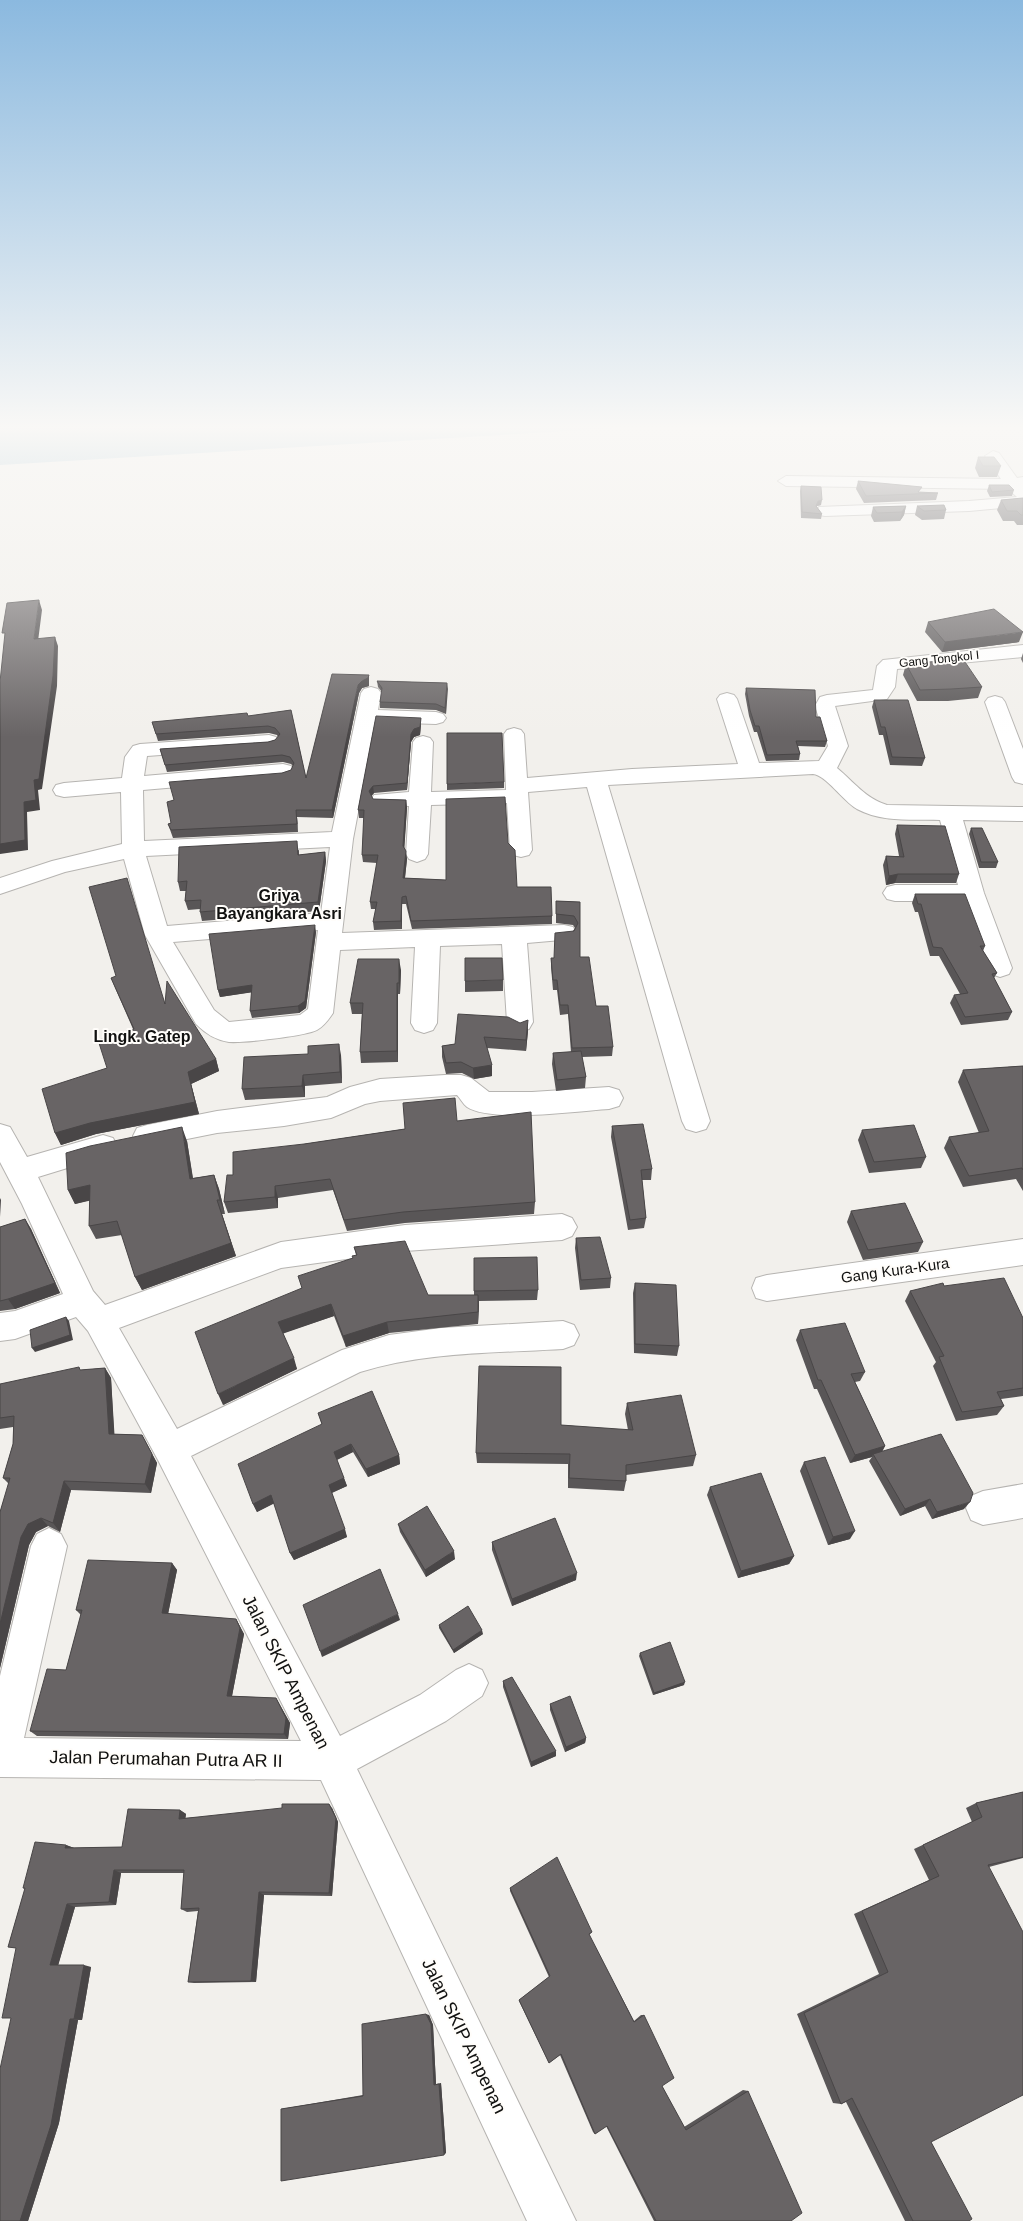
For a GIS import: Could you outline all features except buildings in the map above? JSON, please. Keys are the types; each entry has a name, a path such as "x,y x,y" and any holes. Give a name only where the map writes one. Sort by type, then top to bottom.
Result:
{"street":[{"name":"Gang Tongkol I","path":"826,769 838,746 825,703 833,699 880,695 885,687 887,666 890,664 1023,651"},
{"path":"269,741 140,750 136,757 132,785 133,849 157,935 205,1017 216,1028 229,1032 284,1028 308,1023 320,1013 342,839 372,693"},
{"path":"727,699 751,770"},
{"path":"994,702 1023,777"},
{"path":"367,716 436,718"},
{"path":"514,734 519,791 521,850"},
{"path":"417,854 423,742"},
{"path":"382,800 421,799 519,791 632,776 813,767 826,769 855,798 876,810 950,814 1023,814"},
{"path":"64,790 283,770"},
{"path":"596,780 696,1121"},
{"path":"950,814 972,893 1000,968"},
{"path":"0,886 60,866 133,849 342,839"},
{"path":"895,892 972,893"},
{"path":"157,935 329,931 428,937 564,933"},
{"path":"514,935 520,1022"},
{"path":"424,1023 428,937"},
{"path":"9,1160 96,1148 217,1122 284,1115 331,1107 360,1094 380,1090 461,1085 468,1089 477,1099 499,1103 609,1098"},
{"name":"Jalan SKIP Ampenan","path":"9,1160 90,1311 170,1448 332,1761 552,2221"},
{"path":"0,1327 90,1311 281,1255 405,1238 562,1227"},
{"name":"Gang Kura-Kura","path":"767,1288 1023,1252"},
{"path":"170,1448 354,1360 389,1349 441,1342 563,1335"},
{"path":"983,1508 1023,1501"},
{"name":"Jalan Perumahan Putra AR II","path":"48,1546 0,1757 332,1761"},
{"path":"332,1761 433,1708 469,1683"}],"district":[{"name":"Griya Bayangkara Asri","path":"279,904"},
{"name":"Lingk. Gatep","path":"142,1036"}]}
